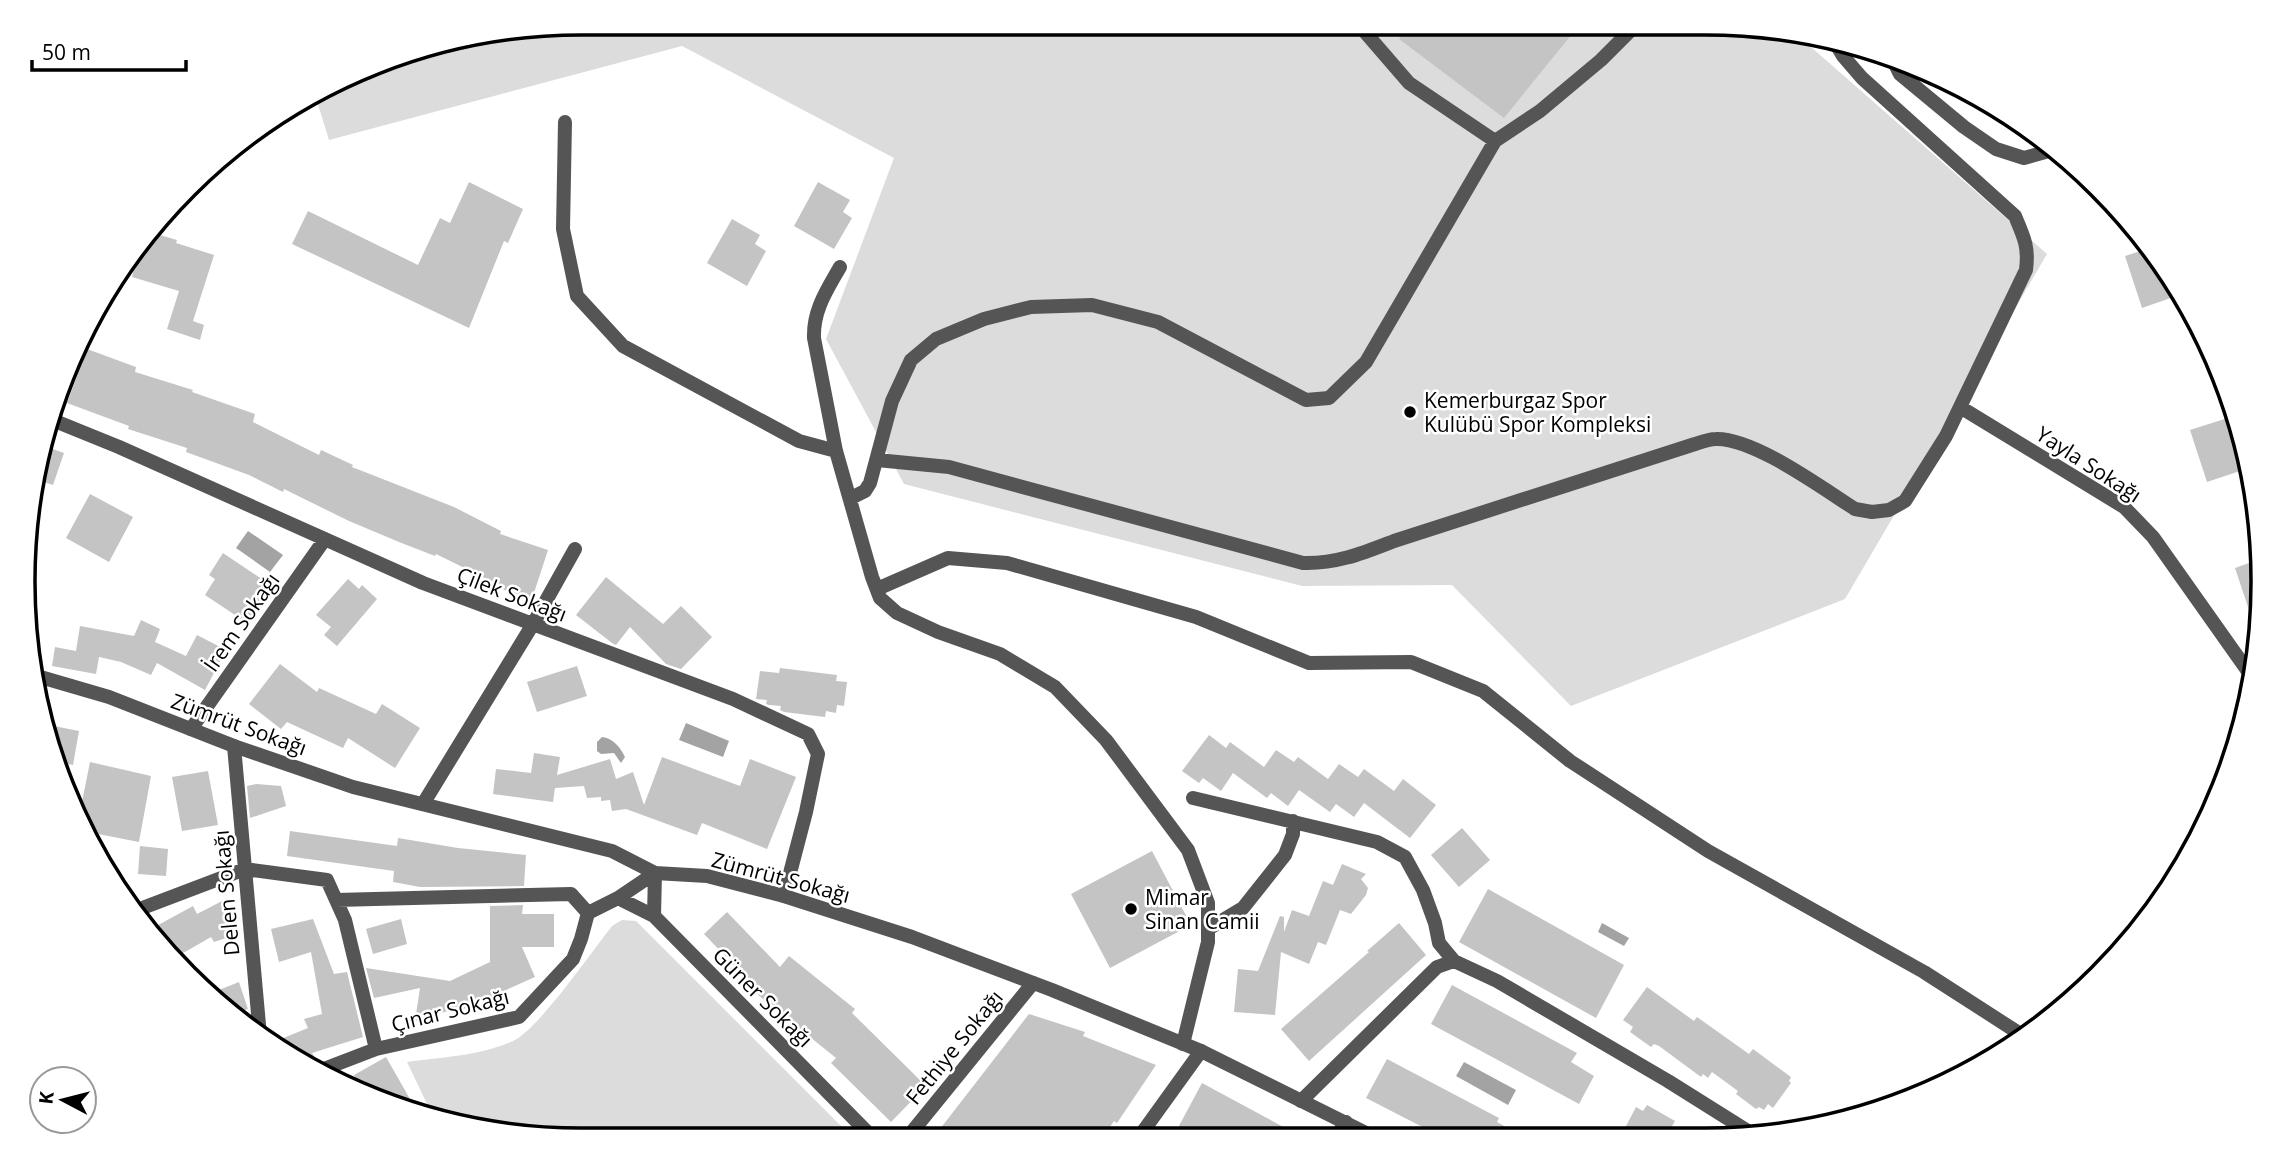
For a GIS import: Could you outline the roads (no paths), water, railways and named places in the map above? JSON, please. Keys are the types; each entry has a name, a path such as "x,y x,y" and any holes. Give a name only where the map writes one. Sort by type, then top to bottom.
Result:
{"street":[{"path":"1368,35 1409,83 1495,141"},
{"path":"851,498 865,491 870,483 892,401 911,360 936,339 984,320 1031,307 1092,306 1158,322 1306,400 1329,398 1366,362 1495,141 1540,111 1601,60 1626,35"},
{"path":"877,460 949,467 1303,563 1325,564 1350,558 1394,541 1715,439 1734,441 1763,453 1855,509 1872,512 1889,510 1905,501 1946,436 2026,270 2028,255 2025,239 2015,216 1862,78 1841,53"},
{"path":"1898,71 1964,127 1996,149 2024,158 2043,153"},
{"path":"565,122 563,229 577,296 623,346 799,440 836,450"},
{"path":"840,267 819,303 813,329 836,450 880,598 897,613 938,632 1000,654 1055,687 1106,740 1188,850 1208,903 1208,942 1183,1044"},
{"name":"Yayla Sokağı","path":"1960,407 2124,507 2153,537 2244,665"},
{"name":"Çilek Sokağı","path":"59,423 423,583 733,699 808,734 818,754 784,896"},
{"name":"İrem Sokağı","path":"191,729 325,539"},
{"path":"423,804 575,550"},
{"path":"877,589 948,558 1007,563 1196,617 1309,663 1411,662 1483,691 1570,761 1708,852 1924,972 2015,1031"},
{"name":"Zümrüt Sokağı","path":"44,678 109,697 234,746 353,787 612,851 655,873 706,876 784,896 912,937 1201,1051 1357,1128"},
{"name":"Delen Sokağı","path":"234,746 259,1022"},
{"path":"1193,797 1377,842 1405,857 1423,890 1439,943 1454,961 1497,981 1741,1127"},
{"path":"1208,929 1243,908 1285,855 1293,834 1293,821"},
{"path":"144,908 245,869 327,880 345,920 376,1049"},
{"path":"336,900 571,894 588,913 618,898 655,873"},
{"path":"654,916 655,873"},
{"name":"Güner Sokağı","path":"618,898 654,916 863,1128"},
{"name":"Çınar Sokağı","path":"330,1067 376,1049 519,1017 573,959 588,913"},
{"path":"1301,1101 1437,967 1454,961"},
{"name":"Fethiye Sokağı","path":"915,1128 1033,983"},
{"path":"1145,1128 1201,1051"},
{"path":"1342,1128 1346,1122"}],"place":[{"name":"Kemerburgaz Spor Kulübü Spor Kompleksi","path":"1410,412"},
{"name":"Mimar Sinan Camii","path":"1131,909"}]}
